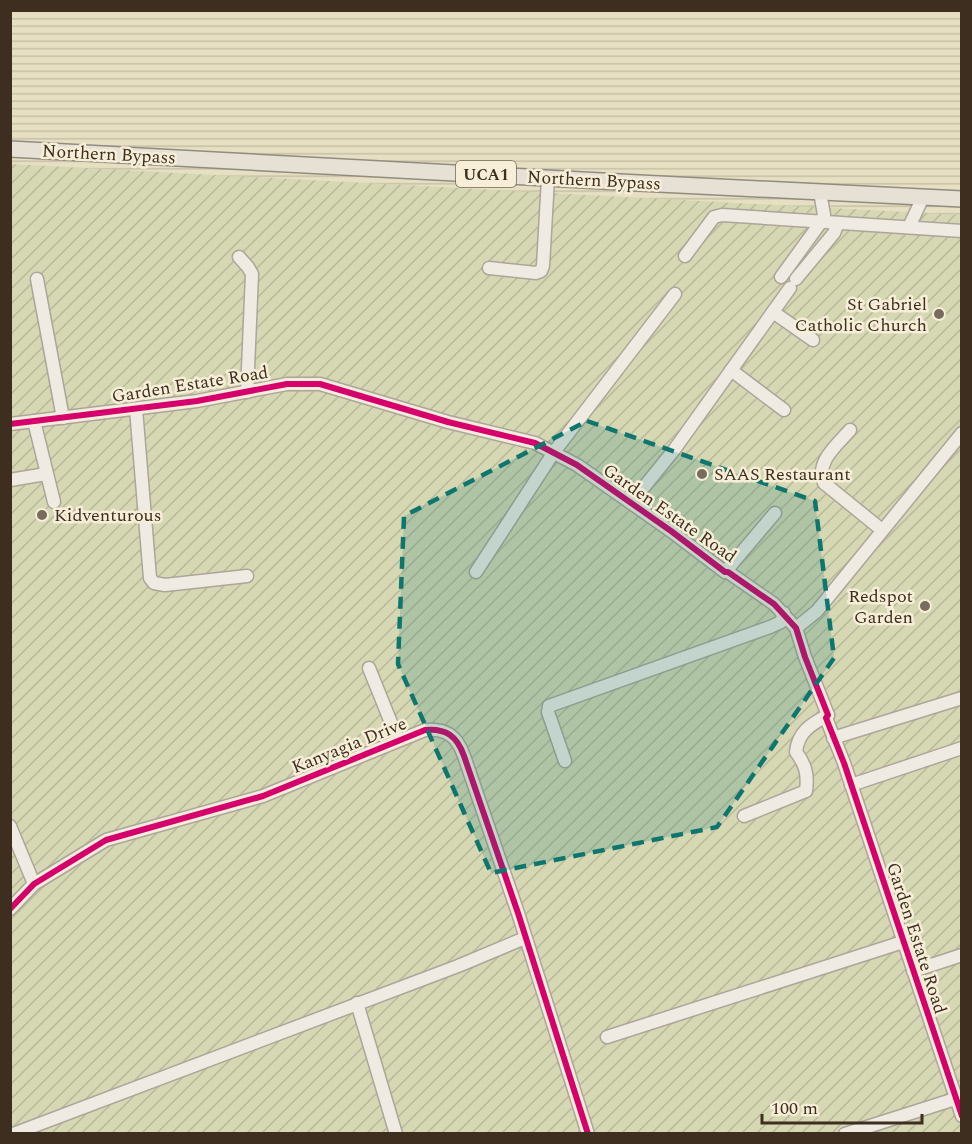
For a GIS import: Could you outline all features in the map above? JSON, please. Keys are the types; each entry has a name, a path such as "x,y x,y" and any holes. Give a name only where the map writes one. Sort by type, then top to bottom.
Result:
{"main road":[{"name":"Northern Bypass","path":"10,149 962,199"}],"street":[{"path":"489,268 536,273 541,271 548,178"},
{"path":"781,277 821,222 824,215 820,192"},
{"path":"909,227 923,197"},
{"path":"685,256 714,217 722,215 962,231"},
{"path":"631,503 674,450 793,284 834,233 838,223"},
{"path":"239,257 252,274 247,392"},
{"path":"37,279 63,418"},
{"path":"476,572 554,452 675,294"},
{"path":"773,312 813,340"},
{"path":"731,370 784,410"},
{"name":"Garden Estate Road","path":"10,424 136,409 286,384 320,384 448,422 528,441 554,452 577,465 725,572 760,593 784,613 796,628 828,714 826,718 851,785 962,1116"},
{"path":"136,409 150,578 154,582 165,585 247,576"},
{"path":"34,421 54,502"},
{"path":"850,430 823,463 820,471 821,477 824,483 882,530"},
{"path":"796,628 817,611 962,433"},
{"path":"10,480 46,474"},
{"path":"725,572 775,513"},
{"path":"565,761 548,712 549,706 770,627 781,622 784,613"},
{"path":"369,668 398,740"},
{"path":"833,738 962,698"},
{"path":"744,816 806,791 808,778 804,761 796,752 798,741 806,729 828,714"},
{"name":"Kanyagia Drive","path":"10,909 33,884 106,840 262,796 425,730 437,730 452,735 458,741 518,913 588,1134"},
{"path":"851,785 962,748"},
{"path":"10,826 33,884"},
{"path":"13,1134 525,938"},
{"path":"607,1037 903,942"},
{"path":"913,971 962,955"},
{"path":"357,1004 396,1134"},
{"path":"845,1134 955,1099"}],"highlighted area":[{"path":"587,421 815,501 834,658 717,827 491,873 398,664 404,516"}],"shaded area":[{"path":"10,11 961,11 961,427 11,208"}],"green space":[{"path":"10,164 961,215 961,1133 11,1133"}],"cycle path":[{"path":"10,424 197,401 287,384 320,384 448,422 535,443 577,465 725,572 774,604 796,628 828,715 826,718 844,763 962,1116"},
{"path":"10,909 34,884 106,840 263,796 425,730 445,732 458,743 464,756 518,913 588,1134"}],"place":[{"name":"St Gabriel Catholic Church","path":"939,314"},
{"name":"SAAS Restaurant","path":"702,474"},
{"name":"Kidventurous","path":"42,515"},
{"name":"Redspot Garden","path":"925,606"}]}
